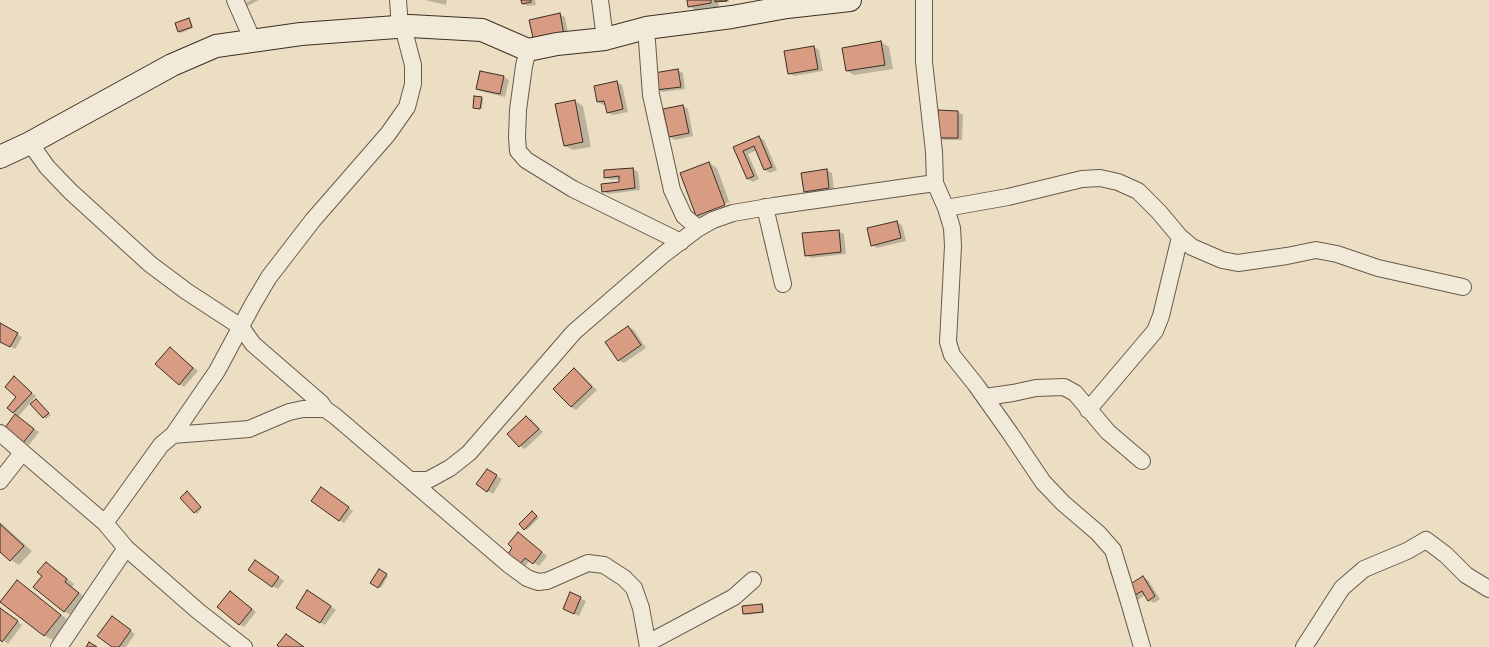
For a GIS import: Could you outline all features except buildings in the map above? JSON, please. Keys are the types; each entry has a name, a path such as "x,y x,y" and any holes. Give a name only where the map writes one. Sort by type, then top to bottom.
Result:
{"street":[{"path":"234,0 253,41"},
{"path":"105,523 160,445 173,435 217,371 269,277 292,246 388,134 407,107 413,84 412,65 402,27 398,0"},
{"path":"600,0 605,39"},
{"path":"0,157 30,143 172,64 216,46 300,34 410,26 482,30 528,50 557,44 605,39 646,28 732,17 787,7 850,0"},
{"path":"924,0 924,62 934,152 935,183 946,208 952,228 953,246 948,342 952,355 985,397 1043,482 1063,503 1098,533 1113,550 1142,647"},
{"path":"646,28 651,95 672,190 684,216 698,228"},
{"path":"528,50 524,66 518,110 518,150 526,160 573,189 680,242"},
{"path":"30,143 47,167 70,192 150,264 186,291 241,327 253,344 321,403 325,410"},
{"path":"946,208 1008,197 1082,179 1100,178 1118,182 1138,191 1159,212 1180,237 1192,247 1222,260 1238,263 1316,250 1337,254 1378,268 1463,287"},
{"path":"411,480 428,480 450,468 469,453 574,332 664,254 698,228 713,220 733,213 765,207 935,183"},
{"path":"765,207 783,284"},
{"path":"1088,410 1155,331 1161,316 1180,237"},
{"path":"985,397 1036,388 1064,387 1075,393 1108,432 1142,461"},
{"path":"173,435 249,429 289,412 303,409 325,410 335,416 508,564 527,578 538,582 548,581 588,562 604,566 624,578 634,588 641,608 648,645 734,597 754,580"},
{"path":"0,433 105,523 126,548 227,641 244,647"},
{"path":"0,481 22,453"},
{"path":"1304,647 1342,588 1353,578 1364,569 1407,551 1426,540 1446,555 1466,575 1489,589"},
{"path":"59,647 126,548"}]}
